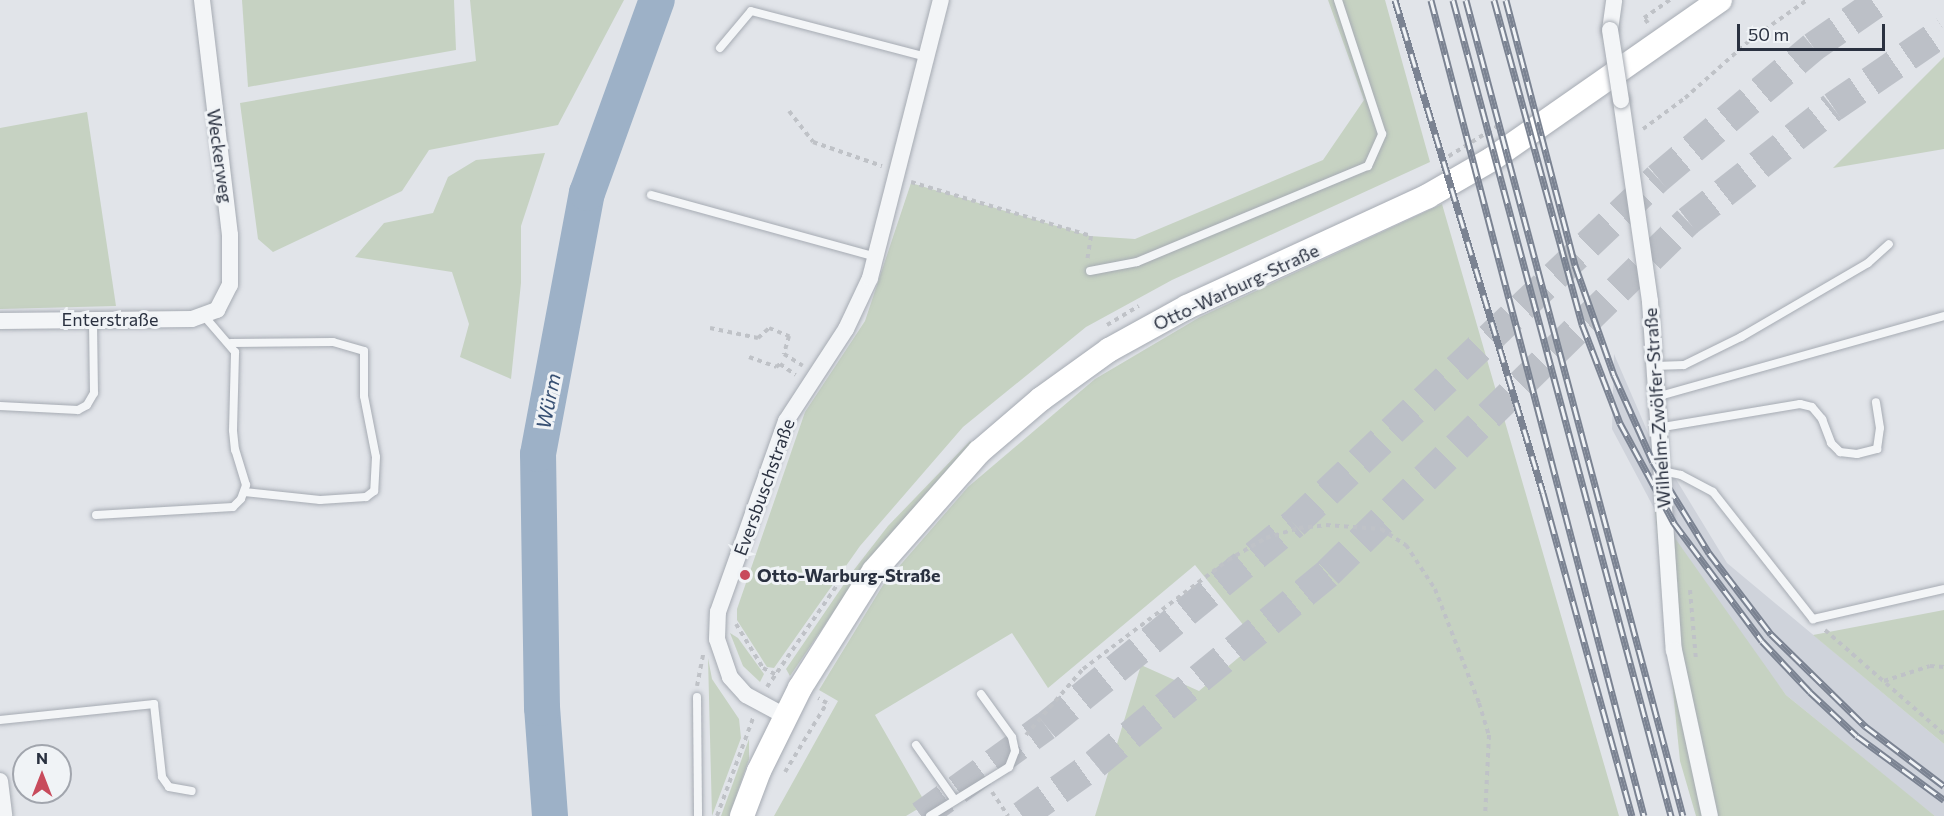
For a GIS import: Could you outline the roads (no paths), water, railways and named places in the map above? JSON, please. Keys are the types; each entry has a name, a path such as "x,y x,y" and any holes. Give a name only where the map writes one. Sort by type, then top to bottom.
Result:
{"main road":[{"name":"Otto-Warburg-Straße","path":"785,716 827,641 874,571 979,452 1041,399 1109,350 1187,307 1343,237 1474,170 1572,106 1720,0"},
{"path":"742,816 785,716"}],"street":[{"name":"Weckerweg","path":"202,0 230,235 230,285 211,313"},
{"name":"Eversbuschstraße","path":"785,716 740,690 730,677 717,639 718,612 786,421 846,329 877,257 941,0"},
{"name":"Wilhelm-Zwölfer-Straße","path":"1614,0 1610,30 1650,302 1674,650 1710,816"},
{"name":"Enterstraße","path":"0,321 93,320 211,313"},
{"path":"0,781 4,816"}],"lane":[{"path":"1090,271 1137,262 1368,166 1382,134 1338,0"},
{"path":"720,48 751,11 926,57"},
{"path":"651,195 877,257"},
{"path":"1654,366 1684,365 1741,337 1868,263 1889,244"},
{"path":"96,515 233,507 244,492 246,485 235,450 233,430 235,352 211,313"},
{"path":"1655,398 1944,316"},
{"path":"0,406 78,410 87,405 94,393 93,320"},
{"path":"231,343 333,342 364,351 364,396 376,457 374,492 366,497 320,500 244,492"},
{"path":"1657,428 1800,404 1812,407 1822,419 1831,443 1840,452 1857,454 1877,449 1880,428 1876,402"},
{"path":"1661,471 1682,475 1713,492 1814,619 1944,589"},
{"path":"930,816 954,799 987,784 1009,767 1015,751 1012,737 981,694"},
{"path":"698,697 698,816"},
{"path":"0,720 154,704 162,777 169,787 192,792"},
{"path":"916,744 954,799"}],"waterway":[{"name":"Würm","path":"550,816 542,708 538,454 587,193 657,0"}],"tunnel":[{"path":"921,816 1046,726 1294,524 1658,178 1813,47 1881,0"},
{"path":"1022,816 1095,764 1328,573 1688,221 1833,107 1944,31"}],"railway":[{"path":"1395,0 1543,493 1632,816"},
{"path":"1431,0 1644,816"},
{"path":"1453,0 1671,816"},
{"path":"1466,0 1683,816"},
{"path":"1494,0 1582,324 1620,423 1674,523 1762,641 1810,692 1857,736 1944,800"},
{"path":"1506,0 1575,265 1614,375 1653,462 1709,553 1771,634 1865,726 1944,786"}],"place":[{"name":"Otto-Warburg-Straße","path":"745,575"}]}
